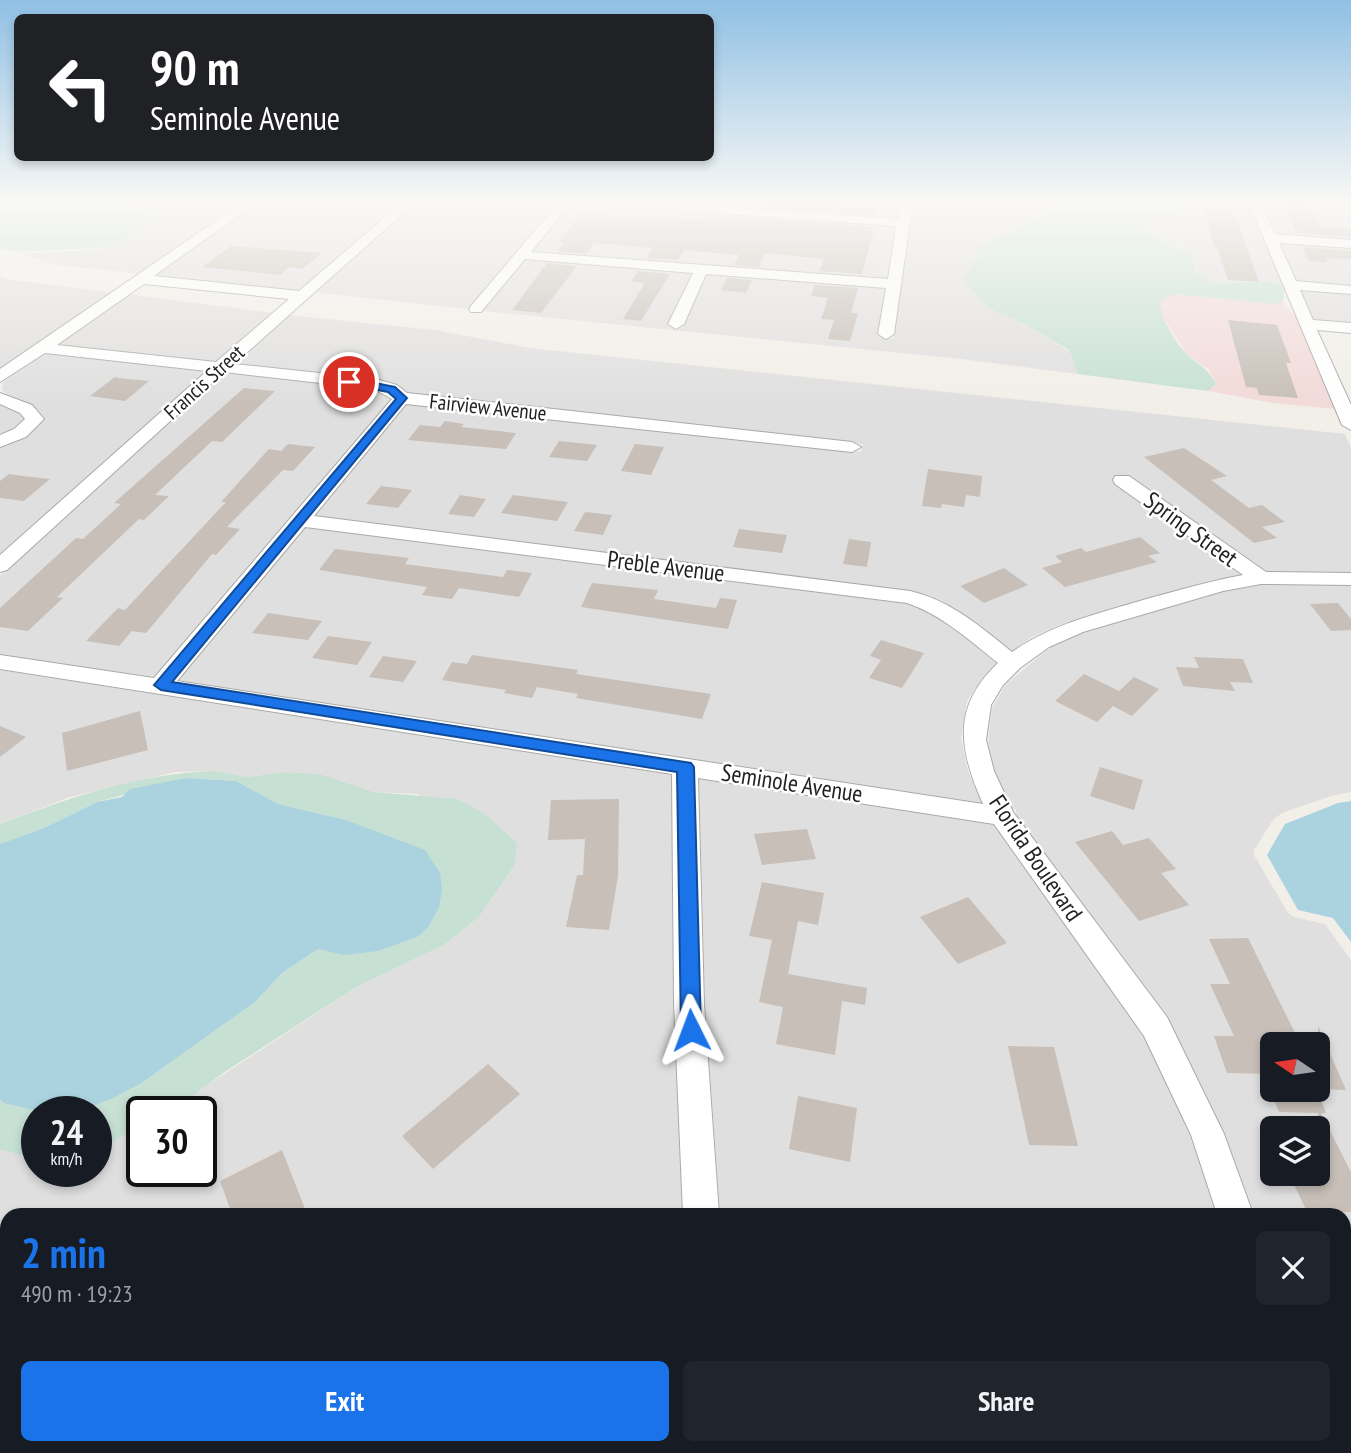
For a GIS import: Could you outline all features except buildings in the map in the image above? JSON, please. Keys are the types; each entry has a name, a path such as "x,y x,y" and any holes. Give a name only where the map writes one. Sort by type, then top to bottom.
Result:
{"street":[{"path":"0,377 155,269"},
{"name":"Francis Street","path":"0,566 333,269"},
{"path":"476,309 509,269"},
{"path":"676,324 702,269"},
{"path":"712,269 894,284"},
{"path":"886,334 896,269"},
{"path":"1284,269 1351,425"},
{"path":"140,279 302,296"},
{"path":"1291,285 1351,290"},
{"path":"1307,324 1351,328"},
{"name":"Fairview Avenue","path":"43,348 376,384 391,389 402,398 852,447"},
{"path":"0,398 26,409 35,419 20,433 0,442"},
{"path":"161,685 402,398"},
{"name":"Spring Street","path":"1122,480 1261,579"},
{"name":"Preble Avenue","path":"299,520 910,597 947,613 1012,663"},
{"name":"Florida Boulevard","path":"1233,1208 1207,1134 1157,1027 1002,816 981,771 974,740 979,705 994,680 1012,663 1041,642 1075,627 1220,585 1261,579 1351,579"},
{"name":"Seminole Avenue","path":"0,662 1002,816"},
{"path":"685,767 689,1004 701,1208"}],"shaded area":[{"path":"94,269 148,269 141,274"},
{"path":"163,269 326,269 300,291 154,275"},
{"path":"341,269 502,269 468,309 314,292"},
{"path":"517,269 679,269 694,270 667,325 682,327 708,271 886,286 877,336 893,338 903,269 971,269 964,281 990,309 1021,322 1069,351 1078,374 961,359 483,311"},
{"path":"731,269 888,269 886,281"},
{"path":"1193,269 1276,269 1284,287 1273,282 1212,283"},
{"path":"1291,269 1351,269 1351,288 1298,284"},
{"path":"0,277 6,279 114,293 0,371"},
{"path":"1300,289 1351,293 1351,323 1314,320"},
{"path":"127,294 274,313 215,364 55,346"},
{"path":"1175,294 1275,304 1282,301 1297,318 1335,409 1274,403 1208,391 1216,384 1208,369 1187,354 1161,314 1160,301"},
{"path":"288,315 435,330 530,348 1345,434 1351,448 1351,573 1256,573 1213,580 1067,622 1032,637 1011,652 955,609 937,599 912,592 313,517 408,403 861,452 863,444 408,395 399,387 231,366"},
{"path":"46,352 208,370 0,556 0,446 26,435 38,427 45,417 34,406 6,394 2,389 3,382"},
{"path":"223,372 371,388 384,392 392,399 156,677 0,655 0,576"},
{"path":"0,404 19,412 26,419 0,437"},
{"path":"305,526 907,602 939,616 998,662 983,677 967,701 961,738 968,771 983,804 178,680"},
{"path":"1267,584 1351,584 1351,792 1282,813 1273,820 1254,850 1254,855 1288,913 1294,917 1325,924 1351,960 1351,1208 1251,1208 1225,1135 1172,1027 1016,816 1016,809 1013,809 994,772 988,742 992,708 1006,684 1051,647 1083,633 1228,590"},
{"path":"0,670 672,774 673,1003 683,1208 0,1208 0,1150 21,1155 21,1187 112,1187 112,1142 126,1134 126,1187 217,1187 217,1096 191,1096 358,986 444,945 479,917 514,866 417,794 374,792 320,774 286,772 247,777 215,771 175,772 70,797 0,824"},
{"path":"699,778 995,825 1141,1029 1190,1133 1215,1208 720,1208 705,1004"}],"green space":[{"path":"970,269 1194,269 1212,283 1273,282 1284,287 1284,300 1275,304 1175,294 1160,301 1166,323 1174,338 1189,356 1207,371 1216,384 1208,391 1078,374 1069,350 1021,322 990,309 963,281"},
{"path":"215,771 247,777 286,772 320,774 374,792 457,799 484,813 517,843 514,866 479,917 444,945 358,986 226,1071 192,1096 126,1096 126,1134 112,1142 112,1096 51,1096 143,1082 255,1002 282,973 318,949 368,951 417,937 379,834 346,820 278,804 236,781 187,778 97,802 44,828 0,844 0,824 105,788 187,773"},
{"path":"0,1100 5,1103 21,1101 21,1155 0,1150"}],"water":[{"path":"187,778 236,781 278,804 346,820 425,850 440,873 442,890 439,907 429,926 417,937 378,951 344,955 318,949 282,973 255,1002 143,1082 112,1098 112,1096 21,1096 21,1107 4,1103 0,1100 0,844 44,828 97,802 122,797 130,789"},
{"path":"1351,801 1351,942 1333,918 1298,910 1267,855 1285,824 1338,803"}],"route":[{"path":"349,382 376,384 391,389 402,398 161,685 685,767 691,1030"}]}
